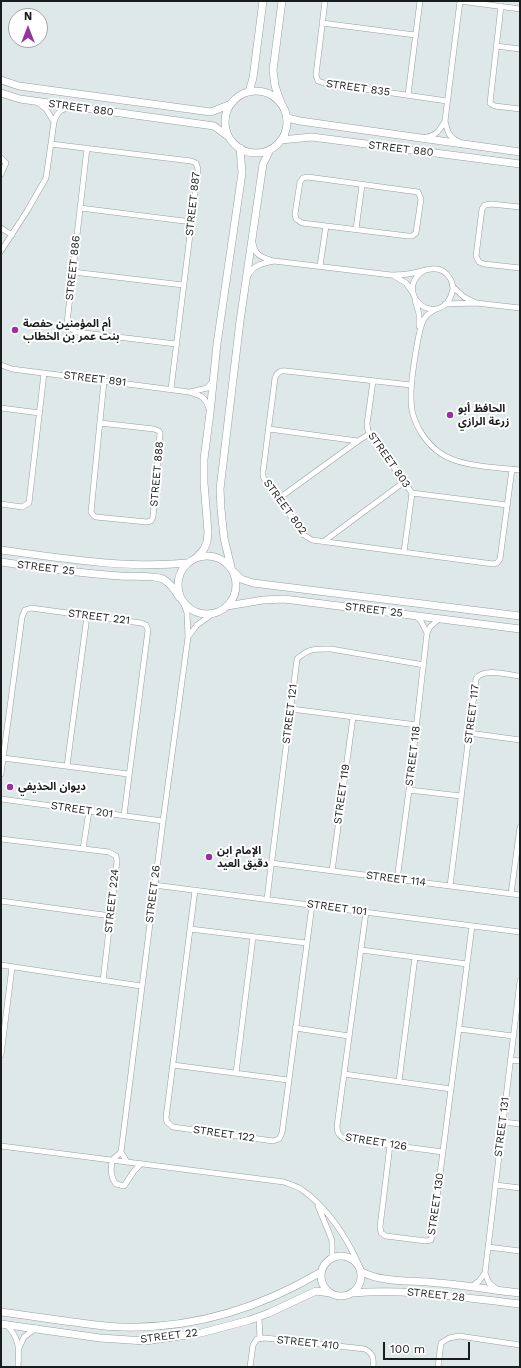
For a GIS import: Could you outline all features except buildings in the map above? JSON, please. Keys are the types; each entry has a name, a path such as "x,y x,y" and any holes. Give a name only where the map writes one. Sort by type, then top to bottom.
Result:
{"street":[{"path":"249,92 253,78 263,1"},
{"path":"281,103 272,95 261,91 249,92 238,96 231,104 225,120 226,129 233,143 240,148 254,153 262,152 270,150 276,146 286,130 287,118 275,86 273,70 282,1"},
{"name":"STREET 835","path":"325,1 316,75 318,81 324,84 448,100"},
{"path":"408,95 420,1"},
{"path":"418,138 435,135 445,121 460,1 520,8"},
{"path":"501,6 490,103 492,106 520,109"},
{"path":"322,23 415,35"},
{"path":"496,46 520,49"},
{"name":"STREET 880","path":"1,80 20,86 211,112 231,104"},
{"name":"STREET 880","path":"1,93 20,99 37,102 214,126 229,137"},
{"path":"37,102 46,109 54,122"},
{"path":"1,251 44,182 48,172 54,122 57,114 61,110 73,106"},
{"name":"STREET 880","path":"287,118 520,152"},
{"path":"445,121 450,136 454,140 466,145"},
{"name":"STREET 880","path":"281,140 312,137 519,163"},
{"name":"STREET 887","path":"51,144 190,161 196,163 198,169 171,389"},
{"name":"STREET 886","path":"87,148 67,323 70,328 76,332 176,344"},
{"path":"197,557 204,549 207,542 208,532 204,483 204,459 220,321 242,173 240,148"},
{"path":"188,636 197,625 227,606 233,599 236,590 236,581 224,538 220,489 252,238 263,164 270,150"},
{"path":"1,158 6,163 1,174"},
{"path":"308,177 418,192 421,199 416,233 412,236 326,226 302,223 296,219 295,214 301,180 308,177"},
{"path":"356,230 362,185"},
{"path":"520,207 491,204 485,205 482,209 476,256 478,262 484,264 520,268"},
{"path":"80,208 192,222"},
{"path":"320,266 326,226"},
{"path":"1,228 12,235"},
{"path":"252,238 254,249 260,256 274,261 391,275 408,274 434,269 443,272 450,278 453,287 450,300 426,315 419,332 411,385 412,411 417,425 426,440 440,453 458,462 520,470"},
{"path":"246,282 254,267 274,261"},
{"path":"419,332 419,314 414,296 413,284 417,276 425,270"},
{"path":"72,272 183,285"},
{"path":"391,275 406,283 420,305 429,308 438,308"},
{"path":"453,287 464,297 476,303"},
{"path":"445,304 476,303 520,308"},
{"name":"STREET 891","path":"1,365 12,369 189,392 200,395 207,402 210,413"},
{"name":"STREET 802","path":"411,385 286,371 279,372 275,378 263,477 304,535 312,540 323,542 493,564 497,563 500,559 512,469"},
{"path":"1,504 22,507 30,503 44,373"},
{"name":"STREET 888","path":"100,423 154,429 159,431 152,521 147,522 96,517 92,514 91,510 104,381"},
{"name":"STREET 891","path":"189,392 207,388 213,381"},
{"name":"STREET 803","path":"373,381 367,424 369,434 412,493 507,505"},
{"path":"1,408 40,413"},
{"path":"269,429 358,441"},
{"path":"278,499 369,434"},
{"path":"323,542 404,482"},
{"path":"404,552 412,493"},
{"name":"STREET 25","path":"1,550 104,562 167,565 186,563"},
{"path":"1,554 48,560 56,557"},
{"path":"214,613 197,613 189,608 181,599 177,585 179,573 186,563 197,557 210,555 221,559 232,570"},
{"name":"STREET 25","path":"1,562 124,577 157,578 168,583 181,599"},
{"name":"STREET 25","path":"232,570 241,579 253,583 520,616"},
{"name":"STREET 26","path":"121,1152 162,821 188,636 187,613 181,599"},
{"name":"STREET 25","path":"227,606 263,600 284,599 520,629"},
{"name":"STREET 221","path":"1,774 23,613 25,610 31,608 141,623 146,625 147,628 124,815"},
{"path":"415,615 421,621 427,633"},
{"path":"68,766 87,616"},
{"path":"427,633 430,627 439,619"},
{"name":"STREET 118","path":"397,880 427,633"},
{"name":"STREET 121","path":"267,899 297,659 305,651 330,649 424,665"},
{"name":"STREET 117","path":"450,886 476,679 478,675 485,672 520,676"},
{"path":"291,709 417,725"},
{"name":"STREET 119","path":"332,871 353,717"},
{"path":"469,733 520,740"},
{"path":"3,758 128,774"},
{"path":"409,790 461,796"},
{"name":"STREET 201","path":"1,799 162,821"},
{"path":"83,849 88,811"},
{"path":"511,894 520,827"},
{"name":"STREET 224","path":"1,839 109,852 116,856 117,861 103,981"},
{"name":"STREET 114","path":"271,863 520,895"},
{"name":"STREET 101","path":"154,886 520,932"},
{"name":"STREET 122","path":"195,890 166,1118 167,1122 173,1127 273,1141 281,1137 312,905"},
{"path":"1,901 111,916"},
{"name":"STREET 126","path":"366,912 336,1126 339,1135 345,1138 443,1152"},
{"name":"STREET 130","path":"390,1145 381,1230 386,1236 429,1241 432,1239 472,926"},
{"path":"190,929 306,943"},
{"path":"236,1073 253,937"},
{"path":"361,950 467,964"},
{"path":"398,1081 415,957"},
{"path":"1,965 141,986"},
{"path":"1,1055 12,967"},
{"name":"STREET 131","path":"485,1272 520,981"},
{"path":"295,1028 349,1036"},
{"path":"460,1029 513,1036"},
{"path":"510,1060 520,1061"},
{"path":"173,1065 288,1080"},
{"path":"344,1074 451,1089"},
{"path":"503,1122 520,1124"},
{"path":"1,1146 284,1182 300,1188 316,1201 336,1225 351,1247 362,1272 362,1281 358,1289 352,1293 341,1297 332,1295 325,1289 321,1281 321,1272 325,1263 332,1258 341,1256 350,1258 358,1263"},
{"path":"127,1162 121,1152 112,1160 112,1179 116,1184 121,1186 126,1184 134,1171 141,1164"},
{"path":"496,1185 520,1188"},
{"path":"316,1201 332,1241 332,1258"},
{"path":"488,1247 520,1251"},
{"name":"STREET 22","path":"1,1312 121,1328 171,1325 195,1321 245,1308 269,1299 321,1272"},
{"name":"STREET 28","path":"362,1272 369,1276 380,1278 438,1283 520,1294"},
{"path":"470,1287 479,1281 485,1272"},
{"path":"485,1272 489,1283 499,1291"},
{"name":"STREET 22","path":"4,1324 107,1339 146,1341 175,1338 201,1333 259,1317 316,1291 330,1293"},
{"name":"STREET 28","path":"352,1293 406,1291 520,1304"},
{"path":"259,1317 260,1339"},
{"path":"4,1324 17,1338 19,1348 18,1367 22,1367"},
{"path":"19,1348 24,1337 36,1328"},
{"path":"438,1367 441,1344 449,1338 459,1336 520,1345"},
{"name":"STREET 410","path":"250,1367 253,1345 257,1340 265,1338 364,1349 371,1353 374,1358 373,1367"}],"place":[{"name":"أم المؤمنين حفصة بنت عمر بن الخطاب","path":"15,330"},
{"name":"الحافظ أبو زرعة الرازي","path":"450,415"},
{"name":"ديوان الحذيفي","path":"10,787"},
{"name":"الإمام ابن دقيق العيد","path":"209,857"}]}
